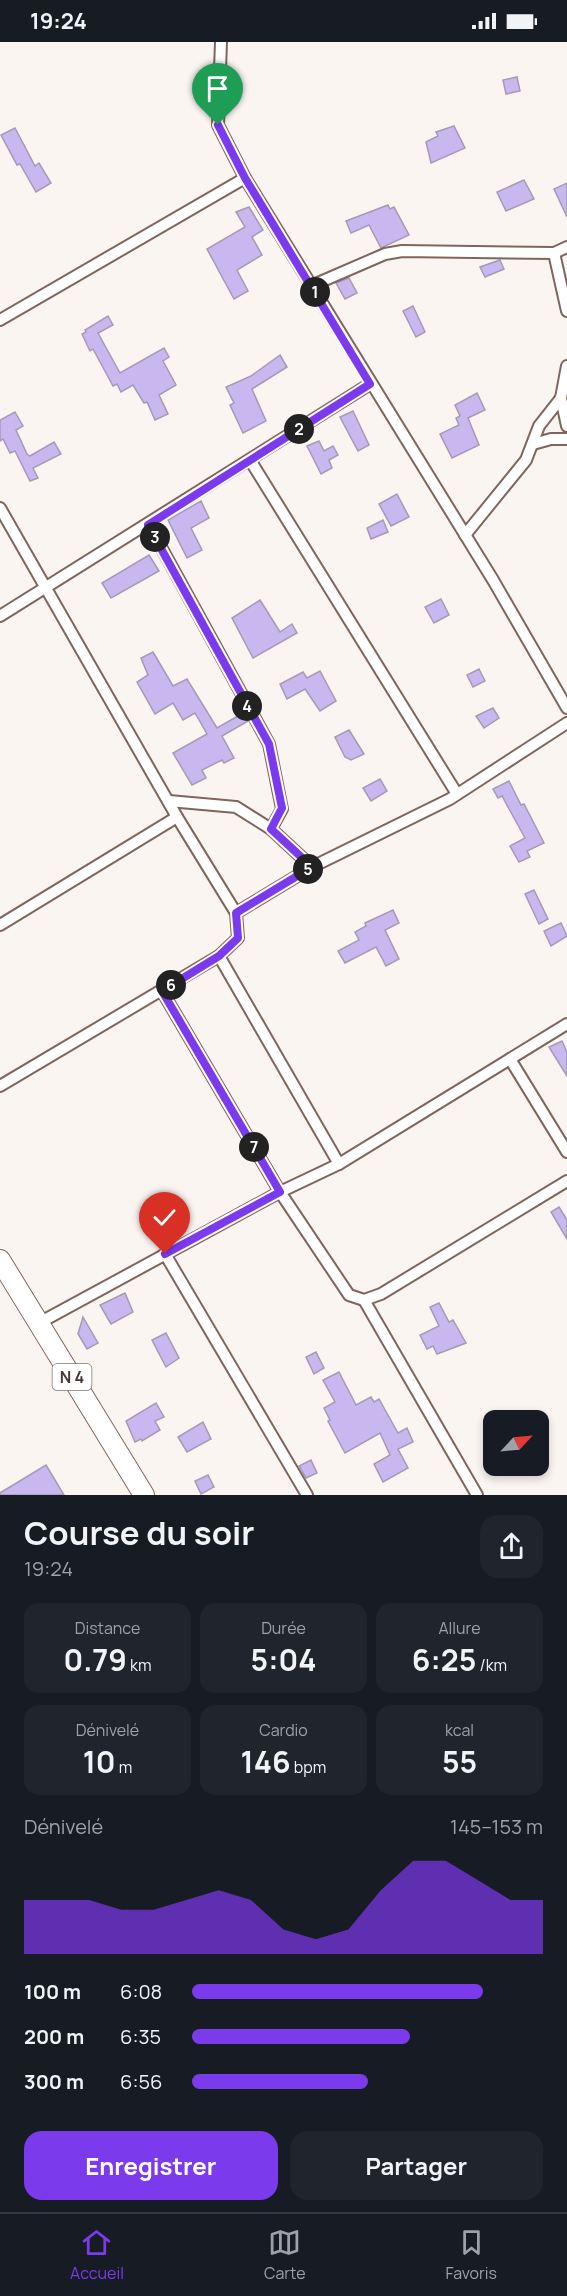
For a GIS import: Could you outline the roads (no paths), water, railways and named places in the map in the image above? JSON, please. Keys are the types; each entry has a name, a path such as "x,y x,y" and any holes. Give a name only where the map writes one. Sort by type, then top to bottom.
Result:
{"highway":[{"name":"N 4","path":"0,1260 144,1495"}],"street":[{"path":"222,42 218,125 245,178 465,535 567,708"},
{"path":"0,320 245,178"},
{"path":"311,286 385,254 402,251 554,253 567,247"},
{"path":"554,253 567,311"},
{"path":"567,368 561,398 567,426"},
{"path":"0,616 370,384"},
{"path":"465,535 516,474 533,444 539,426 561,398"},
{"path":"533,444 551,438 567,439"},
{"path":"250,460 457,794"},
{"path":"0,508 177,817 236,913 238,938 219,956 0,1086"},
{"path":"148,525 269,744 282,808 271,829"},
{"path":"236,913 312,867 457,794 567,723"},
{"path":"169,801 236,807 271,829 312,867"},
{"path":"0,925 177,817"},
{"path":"219,956 339,1164"},
{"path":"162,991 280,1192 349,1295 364,1300 381,1294 567,1181"},
{"path":"39,1323 280,1192 339,1164 567,1024"},
{"path":"510,1059 567,1152"},
{"path":"165,1254 307,1495"},
{"path":"364,1300 477,1495"}]}
